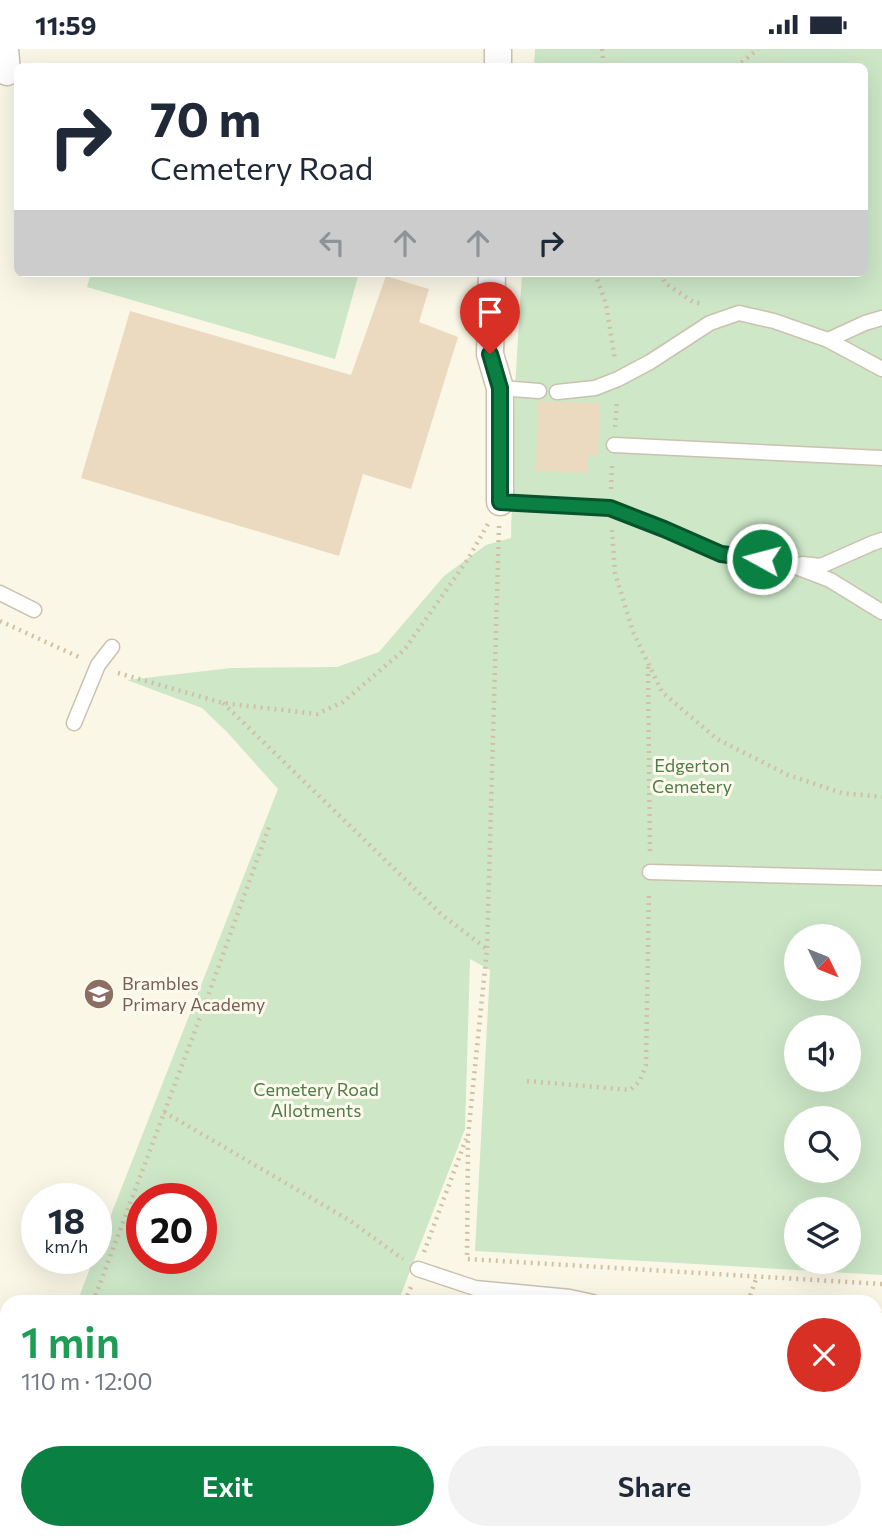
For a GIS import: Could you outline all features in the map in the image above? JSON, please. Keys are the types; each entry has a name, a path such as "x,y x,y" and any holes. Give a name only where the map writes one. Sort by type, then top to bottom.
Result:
{"street":[{"path":"492,277 490,354 500,388 500,502"}],"lane":[{"path":"557,392 595,388 618,379 650,362 710,323 739,313 774,321 828,340 882,369"},
{"path":"828,340 865,323 882,319"},
{"path":"500,388 539,391"},
{"path":"614,445 882,458"},
{"path":"500,502 610,508 721,554 821,566 882,540"},
{"path":"783,562 830,580 882,612"},
{"path":"0,593 34,610"},
{"path":"74,723 98,666 112,647"},
{"path":"650,872 882,878"},
{"path":"418,1269 475,1288 549,1295"}],"path":[{"path":"741,63 758,49"},
{"path":"596,277 606,304 618,379"},
{"path":"663,277 665,283 693,302 739,313"},
{"path":"487,949 442,915 223,703 317,715 343,702 405,649 468,559 500,502"},
{"path":"500,502 487,949 468,1136 467,1259 882,1285"},
{"path":"610,508 615,573 633,632 662,692 717,739 788,775 842,793 882,797"},
{"path":"527,1081 630,1090 640,1081 646,1065 650,872 648,663"},
{"path":"96,1295 269,827"},
{"path":"164,1112 349,1220 418,1269 468,1136"},
{"path":"750,1295 757,1276"}],"green space":[{"name":"Edgerton Cemetery","path":"535,49 882,49 882,1275 861,1274 861,1197 784,1197 784,1269 475,1251 490,970 470,959 465,1129 401,1295 80,1295 88,1274 112,1274 112,1212 278,789 202,708 127,680 231,668 337,667 379,652 444,576 486,545 511,538 515,388 522,277 868,277 868,63 534,63"},
{"path":"90,277 358,277 335,359 87,287"}],"building":[{"path":"386,277 429,289 419,322 458,337 411,489 363,474 339,556 81,478 130,311 351,375"},
{"path":"538,401 600,403 598,456 588,456 587,473 536,471"}],"place":[{"name":"Brambles Primary Academy","path":"99,994"}],"route":[{"path":"490,354 500,388 500,502 610,508 721,554 762,559"}],"park label":[{"name":"Cemetery Road Allotments","path":"316,1100"}]}
